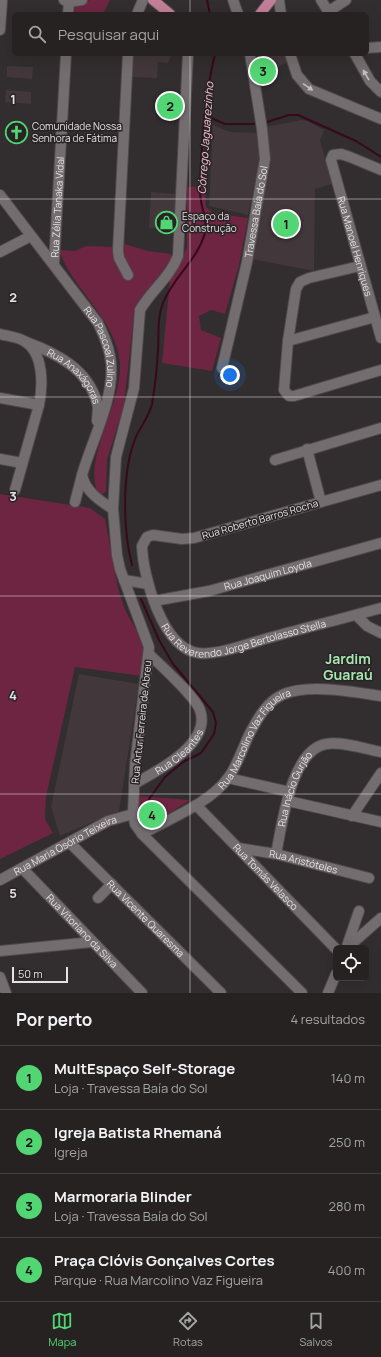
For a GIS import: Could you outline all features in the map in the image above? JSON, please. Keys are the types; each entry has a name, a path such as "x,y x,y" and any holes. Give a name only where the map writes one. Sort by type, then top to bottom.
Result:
{"main road":[{"path":"153,0 168,12"},
{"path":"262,12 271,0"}],"street":[{"path":"68,12 66,1 82,0"},
{"path":"138,12 143,0"},
{"path":"233,0 237,12"},
{"path":"279,0 281,12"},
{"path":"321,0 328,12"},
{"path":"330,12 346,0"},
{"path":"0,30 3,1"},
{"path":"369,48 381,47"},
{"name":"Rua Zélia Tanaka Vidal","path":"54,264 66,56"},
{"path":"128,56 118,258 128,275"},
{"name":"Rua Artur Ferreira de Abreu","path":"188,56 178,256 169,274 147,298 140,310 132,402 116,457 113,509 117,555 148,641 149,654 134,784 133,814 135,824 142,834 302,993"},
{"name":"Travessa Baía do Sol","path":"222,368 247,262 264,159 262,129 250,56"},
{"path":"291,56 297,75 309,89 381,119"},
{"path":"356,56 365,75 381,92"},
{"name":"Rua Manoel Henriques","path":"381,170 341,154 333,155 331,160 381,338"},
{"name":"Rua Pascoal Zulino","path":"1,196 98,323 108,348 111,365 111,378 103,414 82,475 75,502"},
{"path":"0,252 31,236"},
{"path":"360,266 309,278 300,282 296,289 288,341 284,390 289,396 294,396 381,370"},
{"path":"288,341 375,317"},
{"name":"Rua Anaxágoras","path":"0,334 24,341 65,360 80,373 98,403 97,430"},
{"path":"15,490 42,391 40,367 31,347 24,341"},
{"path":"0,398 39,404"},
{"path":"274,460 381,428"},
{"path":"307,449 321,502"},
{"path":"0,459 22,463"},
{"path":"82,475 92,493 113,509"},
{"name":"Rua Roberto Barros Rocha","path":"142,546 147,537 153,535 182,539 194,538 381,485"},
{"name":"Rua Joaquim Loyola","path":"154,601 209,591 381,542"},
{"name":"Rua Reverendo Jorge Bertolasso Stella","path":"142,546 145,584 165,624 178,642 185,648 198,653 231,648 381,608"},
{"path":"127,581 145,584"},
{"path":"356,615 367,626 381,633"},
{"name":"Rua Cleantes","path":"134,784 161,769 192,744 202,725 200,710 193,700 149,654"},
{"name":"Rua Marcolino Vaz Figueira","path":"142,834 196,805 228,778 258,718 274,699 282,695 305,690 332,690 381,696"},
{"name":"Rua Inácio Gurjão","path":"276,854 289,797 303,760 310,751 322,745 332,743 381,752"},
{"path":"228,778 352,816 381,822"},
{"path":"352,816 379,778"},
{"name":"Rua Tomás Velasco","path":"196,805 333,946"},
{"name":"Rua Maria Osório Teixeira","path":"0,880 108,821 133,814"},
{"name":"Rua Vicente Quaresma","path":"70,843 221,993"},
{"name":"Rua Aristóteles","path":"238,848 276,854 369,878"},
{"name":"Rua Vitoriano da Silva","path":"22,868 142,993"},
{"path":"98,898 112,884"},
{"path":"348,945 359,911"},
{"path":"350,945 381,918"},
{"path":"0,950 92,942"},
{"path":"0,977 6,993"},
{"path":"328,993 333,981"},
{"path":"137,993 142,993"}],"shaded area":[{"path":"90,0 110,0 104,12 74,12 75,5"},
{"path":"133,56 171,56 168,63 158,62 157,78 131,77"},
{"path":"253,56 286,56 288,62 256,79"},
{"path":"7,66 33,67 32,79 7,77"},
{"path":"6,90 31,92 31,104 5,102"},
{"path":"301,120 307,121 324,130 320,140 332,184 315,189 314,271 251,259 266,127"},
{"path":"213,125 230,132 260,133 259,181 253,190 248,215 209,206"},
{"path":"205,186 206,207 213,213 248,218 239,265 225,314 211,310 199,316 201,330 221,338 212,371 162,363 170,280 187,248 187,187"},
{"path":"151,192 177,194 176,229 149,228"},
{"path":"125,244 148,251 171,254 171,259 142,299 134,313 124,405 107,460 106,491 102,495 98,493 94,480 95,465 98,448 119,380 120,364 117,348 111,333 103,319 65,265 59,250 75,251 86,246 114,247"},
{"path":"0,494 90,508 105,519 118,588 125,610 143,642 145,657 142,676 75,667 46,797 45,819 53,833 0,859"},
{"path":"79,674 139,684 119,811 60,836 51,807"},
{"path":"139,796 190,800 145,828 139,819"}],"waterway":[{"name":"Córrego Jaguarezinho","path":"207,0 210,12"},
{"name":"Córrego Jaguarezinho","path":"132,565 127,536 125,503 127,470 134,442 151,409 161,309 167,294 191,261 205,233 205,218 200,192 201,157 208,88 215,56"},
{"path":"204,115 225,124 258,124"},
{"path":"264,123 289,115 298,115 356,141 381,157"},
{"name":"Córrego Jaguarezinho","path":"141,599 159,640 173,664 213,712 216,723 214,734 201,753 183,762 165,777 149,799"}],"place":[{"name":"Marmoraria Blinder","path":"263,71"},
{"name":"Igreja Batista Rhemaná","path":"170,106"},
{"name":"Comunidade Nossa Senhora de Fátima","path":"16,132"},
{"name":"Espaço da Construção","path":"166,222"},
{"name":"MultEspaço Self-Storage","path":"286,224"},
{"name":"Praça Clóvis Gonçalves Cortes","path":"152,815"}],"district":[{"name":"Jardim Guaraú","path":"348,666"}]}
